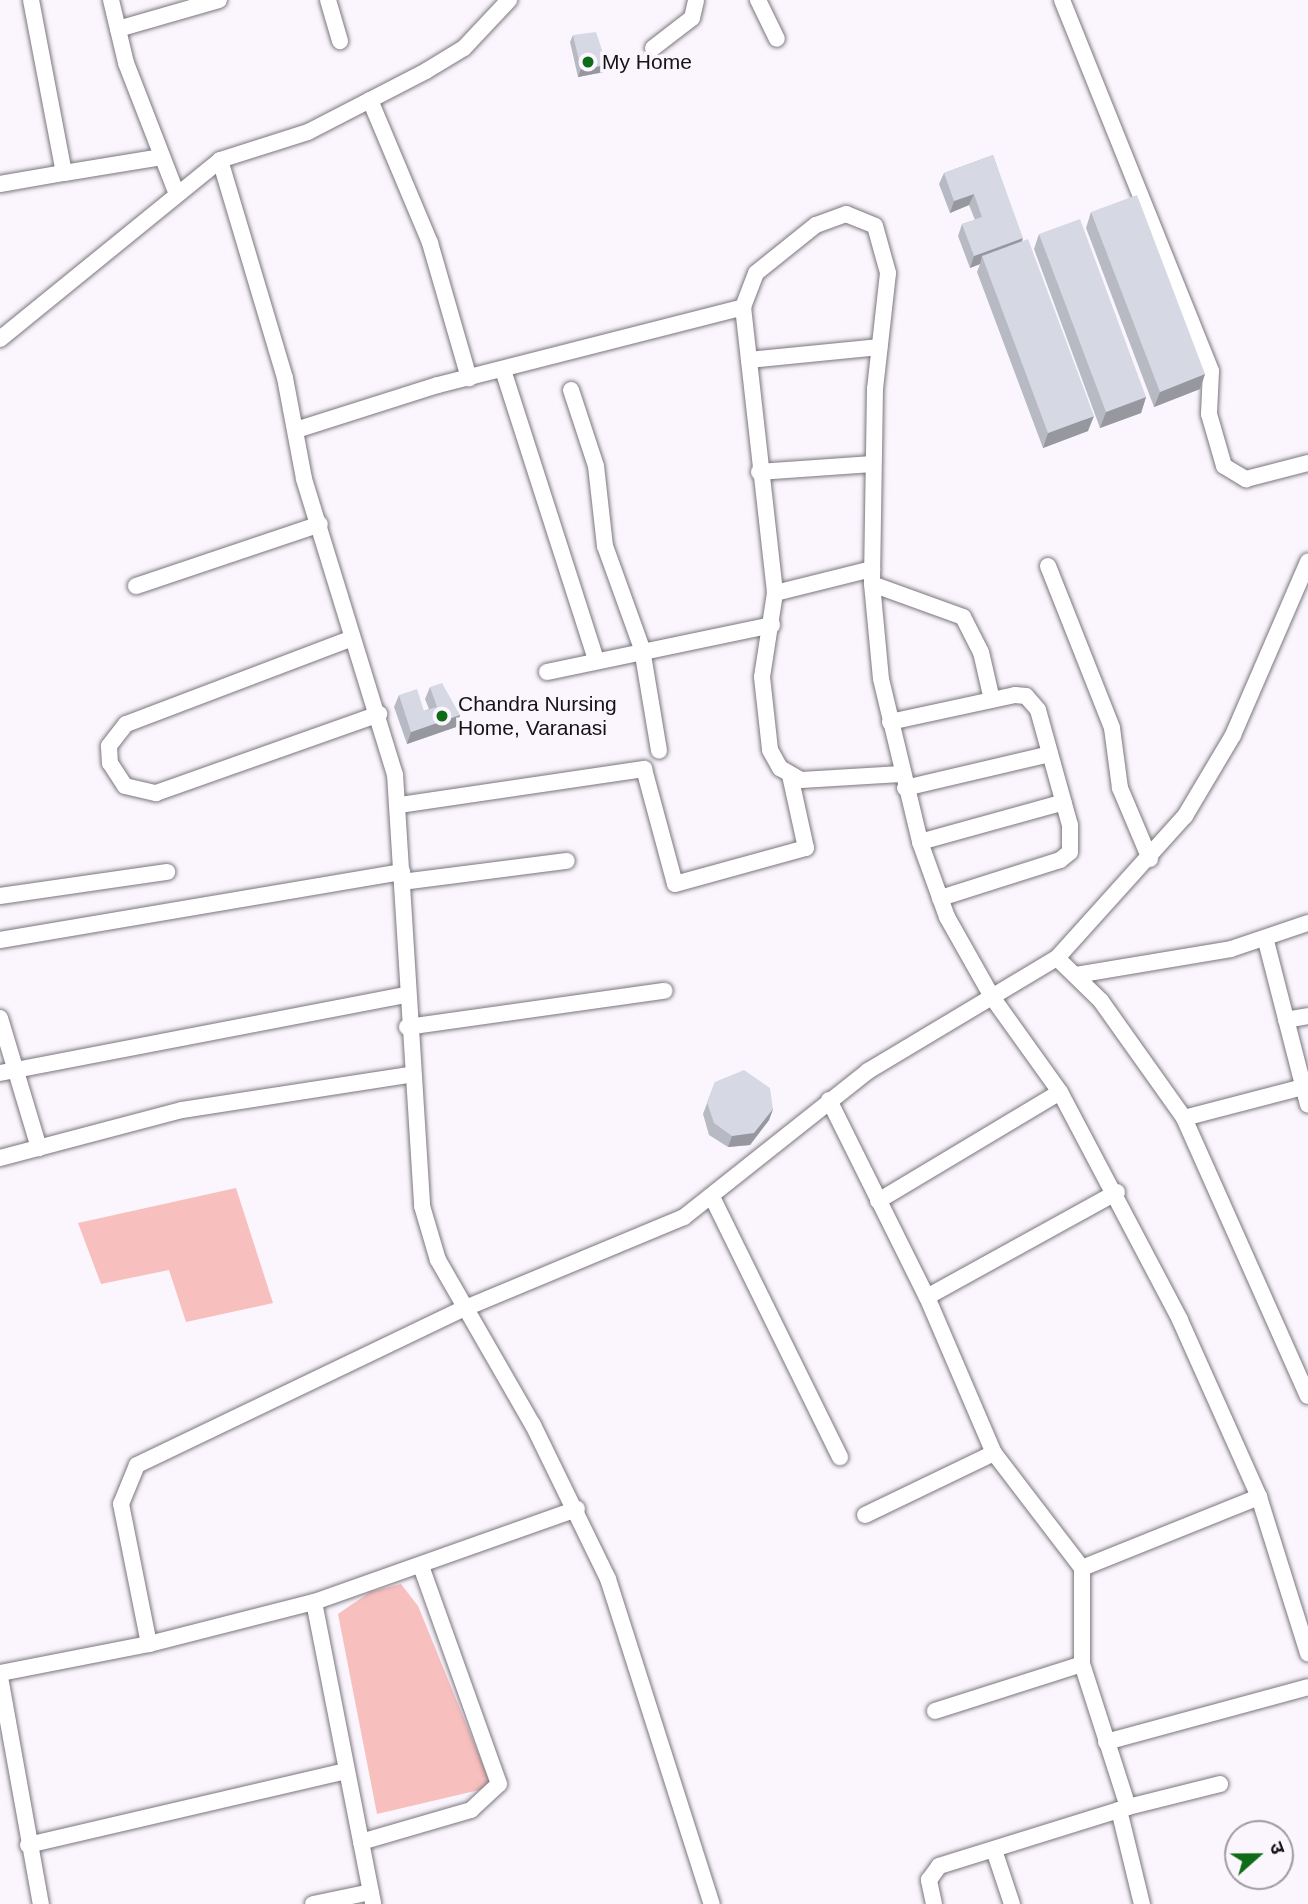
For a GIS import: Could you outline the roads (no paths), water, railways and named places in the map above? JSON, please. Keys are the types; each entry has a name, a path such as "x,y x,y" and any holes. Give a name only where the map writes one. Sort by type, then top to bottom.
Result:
{"street":[{"path":"31,0 64,173"},
{"path":"111,0 118,29 176,192"},
{"path":"118,29 219,0"},
{"path":"328,0 340,41"},
{"path":"0,339 176,192 220,160 308,132 464,48 509,0"},
{"path":"653,48 692,18 696,0"},
{"path":"758,0 777,39"},
{"path":"1062,0 1211,371 1209,414 1224,466 1246,480 1308,463"},
{"path":"370,100 430,243 469,378"},
{"path":"0,184 162,157"},
{"path":"220,160 351,639 379,714 400,805 409,1074 422,1206 438,1260 577,1509 637,1657 712,1904"},
{"path":"400,805 644,769 675,884 806,848 790,775 775,759 763,727 762,677 775,593 759,472 743,307 756,273 807,231 857,214 875,226 887,257 872,464 872,577 890,722 920,842 940,898 992,997 1060,1092 1117,1192 1259,1497 1308,1653"},
{"path":"296,430 469,378 743,307"},
{"path":"749,360 879,347"},
{"path":"503,370 596,660"},
{"path":"571,390 596,467 606,547 642,649 659,751"},
{"path":"759,472 872,464"},
{"path":"136,586 320,524"},
{"path":"149,1644 121,1504 137,1465 464,1308 658,1230 712,1197 829,1100 1057,958 1150,859 1185,816 1233,735 1308,562"},
{"path":"1048,566 1112,728 1120,788 1150,859"},
{"path":"775,593 872,577 963,617 981,652 992,701"},
{"path":"547,672 642,649 772,625"},
{"path":"351,639 126,724 109,746 110,763 125,786 156,793 379,714"},
{"path":"890,722 1015,695 1034,701 1064,802 1074,842 1060,860 940,898"},
{"path":"790,775 816,782 903,781 1050,754"},
{"path":"920,842 1064,802"},
{"path":"0,940 402,877 567,861"},
{"path":"0,896 167,872"},
{"path":"1076,975 1266,941 1308,923"},
{"path":"1266,941 1308,1105"},
{"path":"1057,958 1076,975 1122,1027 1184,1118 1308,1396"},
{"path":"407,1027 664,991"},
{"path":"6,1072 405,995"},
{"path":"1286,1020 1308,1016"},
{"path":"0,1018 6,1072 39,1148"},
{"path":"0,1158 182,1110 409,1074"},
{"path":"1184,1118 1303,1087"},
{"path":"878,1201 1060,1092"},
{"path":"829,1100 927,1297 994,1453 1082,1568 1082,1664 1124,1809 1142,1904"},
{"path":"927,1297 1117,1192"},
{"path":"712,1197 840,1457"},
{"path":"865,1515 994,1453"},
{"path":"1082,1568 1259,1497"},
{"path":"41,1904 28,1845 0,1675 149,1644 314,1602 577,1509"},
{"path":"361,1842 471,1810 499,1784 421,1566"},
{"path":"313,1904 372,1898 314,1602"},
{"path":"935,1711 1082,1664"},
{"path":"1106,1742 1308,1687"},
{"path":"28,1845 346,1771"},
{"path":"934,1904 933,1870 1124,1809 1220,1784"},
{"path":"994,1850 1012,1904"}],"place":[{"name":"My Home","path":"588,62"},
{"name":"Chandra Nursing Home, Varanasi","path":"442,716"}]}
